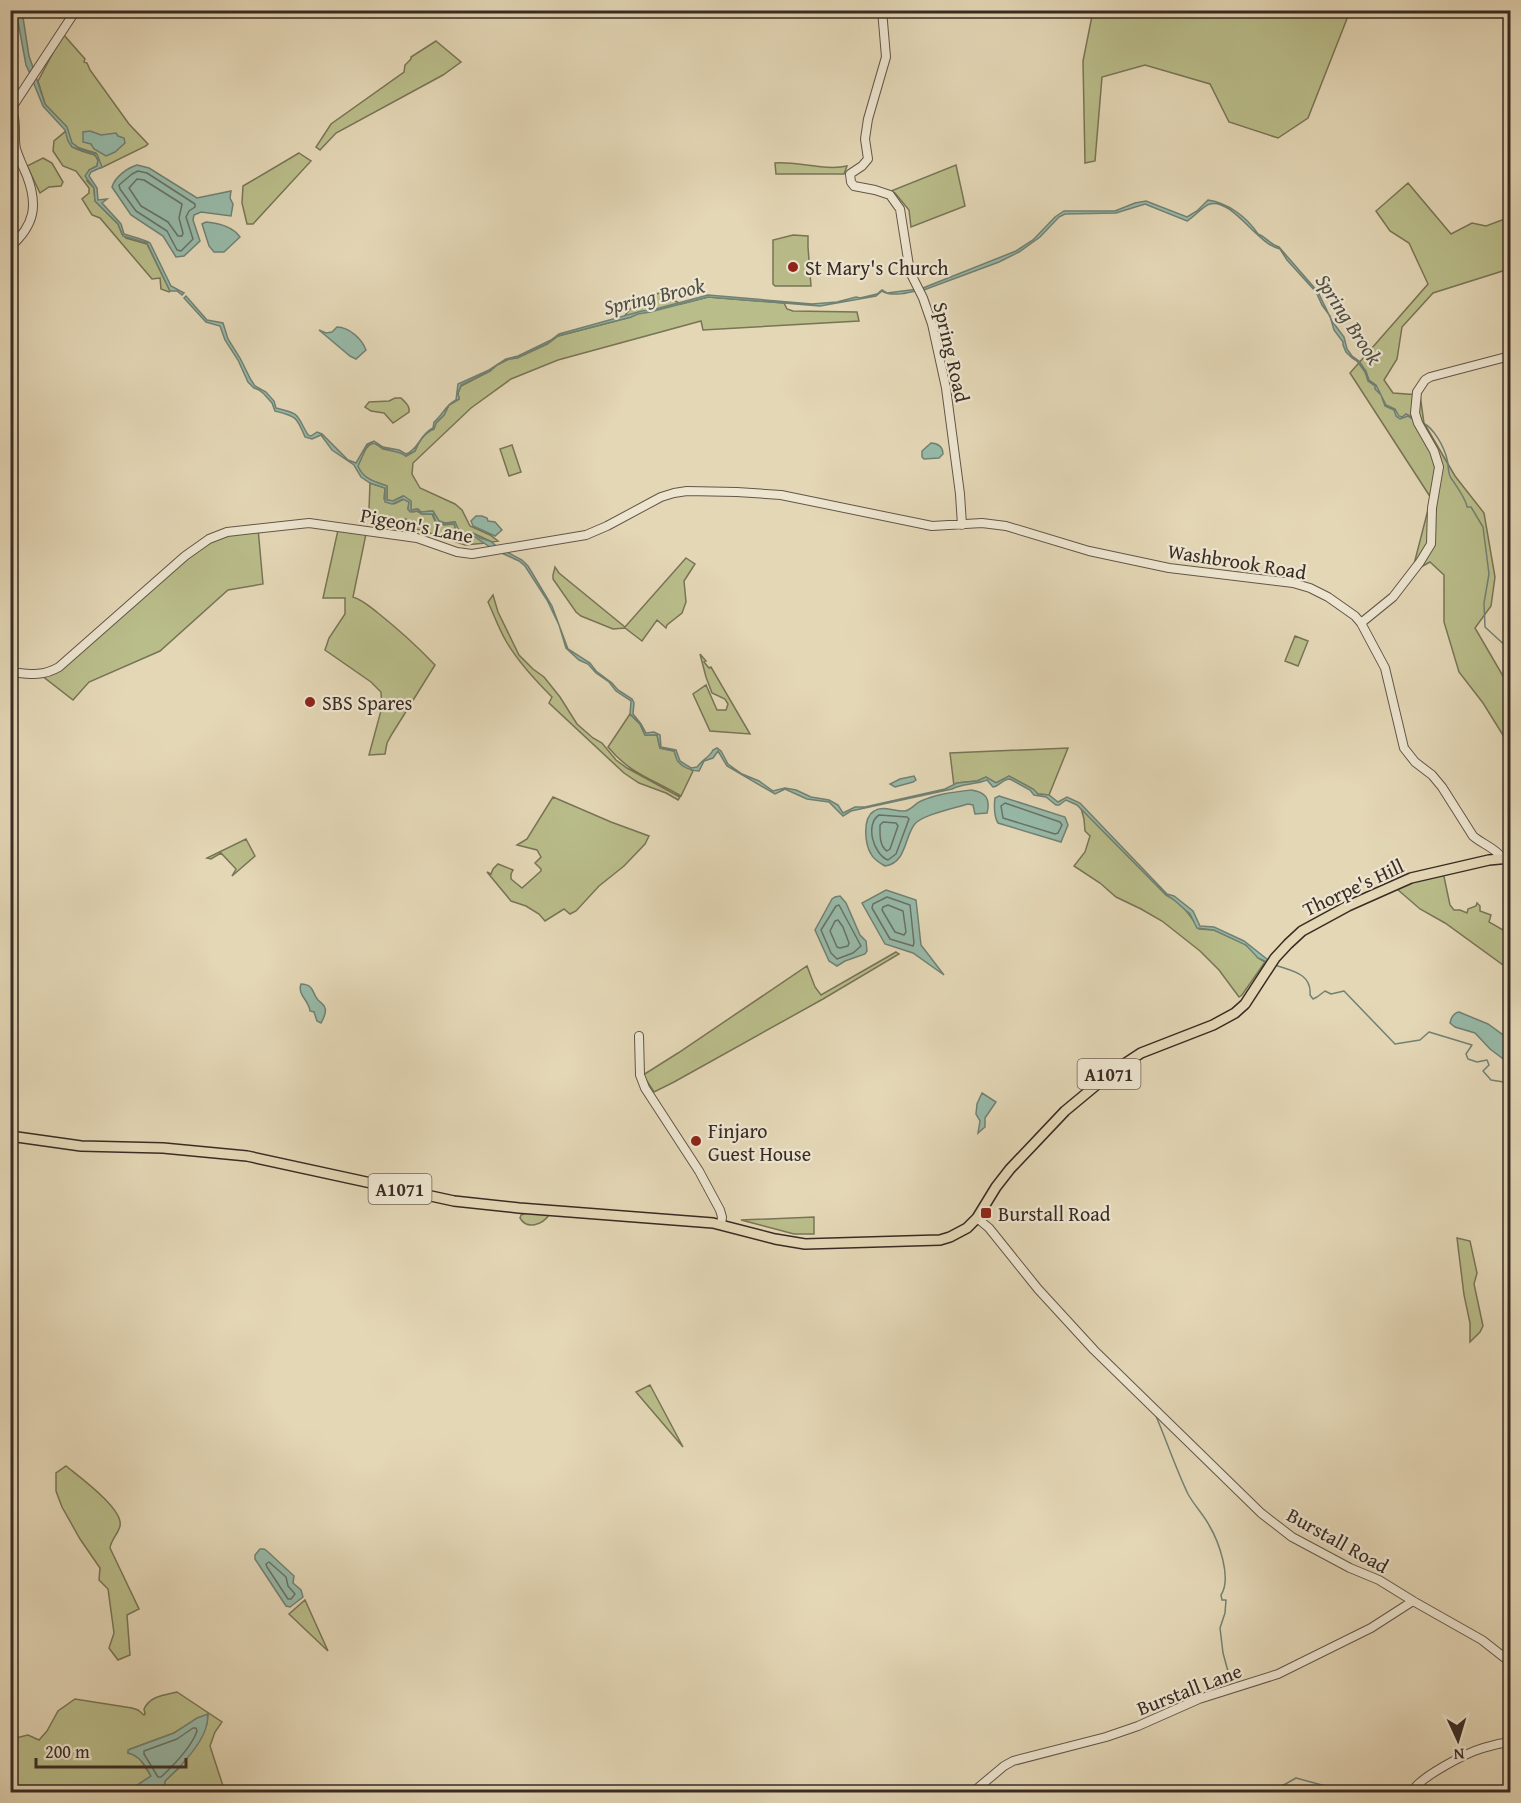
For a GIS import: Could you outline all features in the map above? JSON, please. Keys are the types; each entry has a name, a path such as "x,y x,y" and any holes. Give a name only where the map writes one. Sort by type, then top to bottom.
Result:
{"main road":[{"name":"Thorpe's Hill","path":"977,1218 1010,1169 1086,1092 1141,1053 1200,1031 1245,1005 1275,958 1302,931 1335,912 1389,887 1428,873 1506,858"},
{"name":"A1071","path":"10,1136 81,1146 163,1148 225,1153 454,1201 721,1225 805,1244 940,1240 967,1228 977,1218"}],"street":[{"path":"10,247 24,235 34,202 28,178 17,151 14,116 11,108 76,10"},
{"name":"Spring Road","path":"882,10 886,57 879,88 868,119 865,139 868,159 850,174 851,182 854,186 890,195 900,209 910,272 919,289 934,333 946,388 963,525"},
{"path":"1361,623 1393,597 1431,544 1432,508 1439,467 1434,451 1421,431 1416,418 1416,396 1421,384 1430,377 1510,356"},
{"name":"Pigeon's Lane","path":"10,672 34,675 48,673 59,667 185,556 209,539 227,531 309,523 417,538 457,552 472,554 586,535 668,495 694,491 781,495 932,526 963,525"},
{"name":"Washbrook Road","path":"963,525 988,524 1013,527 1089,551 1169,568 1293,583 1328,597 1361,623 1384,668 1401,738 1407,753 1443,787 1473,836 1506,858"},
{"path":"639,1036 640,1075 645,1088 699,1171 720,1210 721,1225"},
{"name":"Burstall Road","path":"977,1218 989,1228 1038,1289 1094,1350 1261,1513 1292,1537 1350,1568 1379,1580 1482,1640 1510,1662"},
{"name":"Burstall Lane","path":"974,1792 1004,1766 1019,1759 1107,1737 1199,1699 1278,1674 1371,1628 1413,1601"},
{"path":"1412,1792 1420,1781 1472,1752 1510,1742"}],"green space":[{"path":"1093,10 1350,11 1308,118 1278,138 1229,122 1210,84 1145,65 1102,77 1095,161 1085,163 1083,61"},
{"path":"63,34 85,59 84,62 87,63 129,124 148,144 146,146 101,168 96,153 79,148 72,143 65,125 45,104 38,81"},
{"path":"436,41 461,62 443,75 336,133 320,150 316,147 331,124 404,72 405,65 411,57"},
{"path":"66,131 72,146 95,155 98,160 97,166 89,170 87,181 94,188 95,201 118,224 126,238 147,244 169,292 161,289 160,278 152,279 100,218 92,215 82,199 89,193 89,188 76,171 63,166 53,151 54,141"},
{"path":"299,153 311,161 253,224 247,224 242,203 243,186"},
{"path":"43,158 52,163 63,182 61,186 49,187 40,193 27,166"},
{"path":"775,163 847,166 844,174 776,174"},
{"path":"956,165 965,206 911,227 909,210 891,191"},
{"path":"1408,183 1451,234 1472,223 1486,226 1510,217 1510,272 1509,269 1433,293 1402,327 1397,359 1384,380 1393,393 1420,395 1424,423 1455,476 1484,513 1495,577 1491,606 1475,628 1510,688 1510,740 1506,740 1483,703 1459,672 1444,622 1444,575 1430,562 1412,572 1431,498 1350,373 1428,284 1409,243 1390,231 1376,211"},
{"path":"793,235 808,236 811,286 775,286 773,284 773,240"},
{"path":"660,293 681,304 708,297 784,303 787,309 793,311 857,312 859,321 703,330 701,321 558,360 511,379 471,408 413,463 412,474 420,488 455,504 462,510 470,526 498,541 492,542 473,533 460,535 455,522 439,521 433,511 411,510 411,503 403,496 393,501 387,500 387,486 370,479 357,466 371,444 375,443 383,449 400,452 406,456 415,451 422,438 434,429 449,405 459,399 458,393 461,386 497,365 547,344 558,336 631,317 636,314 624,317 635,304 644,298"},
{"path":"401,398 404,401 409,412 393,423 384,413 371,411 365,407 369,402 389,401"},
{"path":"512,445 521,472 509,476 500,449"},
{"path":"370,483 385,488 384,499 394,504 404,499 409,502 408,509 413,512 432,514 435,521 444,525 454,524 459,538 472,535 486,543 465,545 408,528 406,519 390,521 377,517 369,509"},
{"path":"258,528 263,584 228,590 160,651 89,682 73,700 41,675 48,673 209,539"},
{"path":"338,530 366,534 353,597 385,619 435,665 392,734 385,754 369,755 382,707 381,692 371,682 325,650 329,638 345,614 345,598 323,598"},
{"path":"686,558 695,564 684,581 686,602 682,613 666,628 657,620 642,641 625,628 613,629 581,616 553,579 555,567 559,573 625,627"},
{"path":"493,595 498,612 519,655 544,677 577,724 602,743 616,760 680,797 678,800 639,783 624,773 549,703 552,697 521,663 503,636 488,602"},
{"path":"1295,636 1308,641 1298,666 1285,661"},
{"path":"700,654 709,668 711,667 750,734 710,731 693,694 706,685 717,710 726,710 728,704 725,699 712,693"},
{"path":"630,714 640,724 645,735 657,735 660,748 674,751 678,761 693,771 681,796 633,770 608,747"},
{"path":"1068,748 1049,795 1038,794 1009,776 996,783 986,777 977,781 957,783 954,786 950,753"},
{"path":"553,797 649,836 645,844 624,866 599,886 576,911 570,914 564,909 545,921 526,906 511,901 487,872 491,874 498,864 513,870 511,879 522,888 541,871 535,863 541,857 537,850 517,845 527,839"},
{"path":"1081,808 1166,895 1181,905 1199,929 1214,930 1243,943 1265,962 1242,995 1239,997 1219,970 1200,951 1162,921 1116,897 1074,866 1085,852 1090,836 1085,831"},
{"path":"246,839 255,856 232,876 236,869 221,853 211,859 207,858"},
{"path":"1443,872 1450,905 1454,910 1467,913 1468,909 1476,906 1477,903 1480,911 1491,915 1489,922 1510,934 1510,970 1445,923 1420,909 1397,889 1424,877"},
{"path":"896,952 899,954 823,999 654,1092 643,1075 807,966 815,987 821,995"},
{"path":"526,1213 549,1215 539,1224 530,1225 520,1218"},
{"path":"814,1217 814,1234 794,1234 741,1220"},
{"path":"1457,1238 1470,1241 1477,1273 1474,1284 1483,1326 1470,1342 1470,1323"},
{"path":"650,1385 683,1447 636,1392"},
{"path":"66,1466 108,1502 119,1519 120,1526 110,1548 139,1609 127,1615 130,1655 118,1660 109,1648 114,1633 108,1589 99,1580 100,1568 80,1539 56,1491 56,1473"},
{"path":"305,1600 328,1651 289,1614"},
{"path":"177,1692 222,1722 210,1746 225,1792 164,1792 165,1781 180,1767 207,1724 208,1714 174,1733 130,1749 128,1753 138,1756 151,1776 127,1792 38,1792 11,1786 11,1739 28,1735 39,1740 58,1711 75,1699 132,1708 144,1715 144,1709 150,1701"}],"water":[{"path":"16,11 22,11 29,56 35,73 32,78 26,65"},
{"path":"35,74 45,104 67,127 72,143 97,154 102,167 91,172 89,176 97,188 98,200 107,199 102,203 121,224 124,234 150,243 171,286 184,293 182,295 177,291 170,291 147,243 123,236 118,224 95,201 94,188 85,176 89,170 97,166 98,160 95,155 72,147 65,130 43,106 32,79"},
{"path":"90,131 101,135 116,133 124,138 125,143 106,156 94,149 91,144 83,142 83,132"},
{"path":"137,165 149,168 197,198 231,191 230,198 233,204 231,216 201,212 194,215 193,220 200,241 184,256 176,257 163,236 131,215 112,187 122,173"},
{"path":"1208,200 1223,204 1236,212 1258,234 1279,247 1318,292 1329,314 1316,292 1280,249 1272,246 1227,208 1218,204 1208,205 1187,221 1145,204 1116,213 1065,214 1059,217 1040,237 1019,252 999,262 924,290 923,288 1016,251 1033,240 1064,211 1115,211 1146,201 1187,217"},
{"path":"206,222 225,226 240,237 224,252 214,252 209,246 202,224"},
{"path":"882,290 887,293 919,290 900,294 890,294 886,293 882,291 876,296 820,306 708,297 638,314 558,336 547,344 517,358 508,359 490,371 461,385 458,393 459,399 449,405 456,400 458,384 489,370 506,359 518,356 559,334 642,311 708,295 812,304 860,298 877,294"},
{"path":"186,296 207,320 223,323 228,339 251,380 255,386 266,392 274,401 276,408 297,416 308,435 311,436 317,432 322,434 348,460 356,463 367,444 374,441 383,447 406,454 429,430 433,428 434,422 449,405 434,429 422,438 415,451 406,456 401,453 384,448 376,444 372,443 367,446 358,466 360,470 366,477 387,486 387,500 393,501 404,496 411,501 411,510 433,511 439,521 455,522 461,535 473,533 522,560 552,606 568,649 590,663 618,690 632,699 633,714 641,724 646,733 654,732 660,735 661,747 676,750 680,761 691,768 697,767 717,748 728,764 773,791 785,788 811,797 829,800 838,805 843,813 855,807 865,807 945,789 957,783 977,781 986,777 996,783 1009,776 1038,794 1049,795 1058,802 1067,797 1080,803 1167,894 1174,896 1193,911 1200,926 1214,927 1244,941 1268,960 1267,962 1258,958 1246,945 1214,930 1197,928 1190,914 1166,895 1077,805 1066,800 1056,805 1046,797 1034,795 1030,790 1010,779 993,787 987,780 851,811 843,816 829,802 807,799 785,789 775,794 727,766 718,751 713,758 704,761 699,771 684,767 677,760 674,751 660,748 657,735 645,735 640,724 630,714 631,701 566,648 559,625 547,600 525,566 472,535 459,538 454,524 437,524 433,514 410,512 409,502 403,499 392,504 385,502 385,488 361,477 354,465 332,450 321,435 312,439 305,437 295,418 275,411 272,403 264,394 248,382 220,326 206,322 184,298"},
{"path":"1331,318 1344,337 1347,349 1359,361 1369,380 1376,385 1381,395 1368,381 1357,361 1346,352 1343,342 1334,330"},
{"path":"337,327 350,331 364,346 366,350 356,359 319,330 326,333 332,332"},
{"path":"1381,395 1386,405 1395,409 1399,416 1406,414 1418,420 1419,423 1408,416 1400,419 1394,410 1385,406"},
{"path":"931,443 940,446 943,454 939,458 924,459 922,451"},
{"path":"476,516 482,516 488,521 495,522 502,530 495,536 473,526 471,521"},
{"path":"914,776 916,780 913,782 895,787 890,784 900,779"},
{"path":"971,790 980,792 986,797 987,813 975,814 973,805 968,804 931,815 914,825 904,850 892,864 885,866 872,856 867,844 866,825 870,814 874,811 881,809 905,811 933,797"},
{"path":"999,796 1065,817 1068,825 1061,842 998,823 994,804 995,798"},
{"path":"886,890 916,900 921,945 944,975 913,953 885,944 862,903"},
{"path":"840,896 846,903 860,935 866,941 867,951 837,966 829,961 815,930 832,899"},
{"path":"301,984 311,987 325,1007 321,1023 317,1021 314,1012 310,1011 300,988"},
{"path":"1459,1012 1488,1024 1510,1040 1510,1064 1490,1049 1475,1033 1455,1027 1450,1023 1455,1013"},
{"path":"982,1093 996,1102 985,1118 985,1127 978,1133 980,1121 976,1114 977,1104"},
{"path":"260,1549 267,1551 294,1576 293,1583 301,1590 303,1597 290,1607 286,1606 255,1559"},
{"path":"208,1714 201,1739 184,1762 165,1781 164,1792 127,1792 151,1776 142,1762 136,1756 128,1753 128,1750 174,1733 197,1718"}],"waterway":[{"name":"Spring Brook","path":"1423,423 1438,438 1446,454 1450,476 1467,507 1471,507 1483,527 1489,574 1484,603 1485,627 1510,650"},
{"path":"1275,965 1304,977 1308,982 1313,999 1325,991 1331,994 1344,991 1395,1044 1420,1040 1429,1032 1472,1045 1466,1054 1468,1059 1477,1062 1487,1060 1489,1065 1483,1071 1491,1080 1510,1083"},
{"path":"1156,1416 1179,1475 1188,1494 1213,1532 1223,1560 1225,1579 1221,1595 1222,1600 1226,1600 1220,1628 1223,1653 1232,1686"},
{"path":"1280,1787 1296,1778 1348,1792"},
{"path":"1371,1792 1409,1787"}],"place":[{"name":"St Mary's Church","path":"793,267"},
{"name":"SBS Spares","path":"310,702"},
{"name":"Finjaro Guest House","path":"696,1141"},
{"name":"Burstall Road","path":"986,1213"}]}
